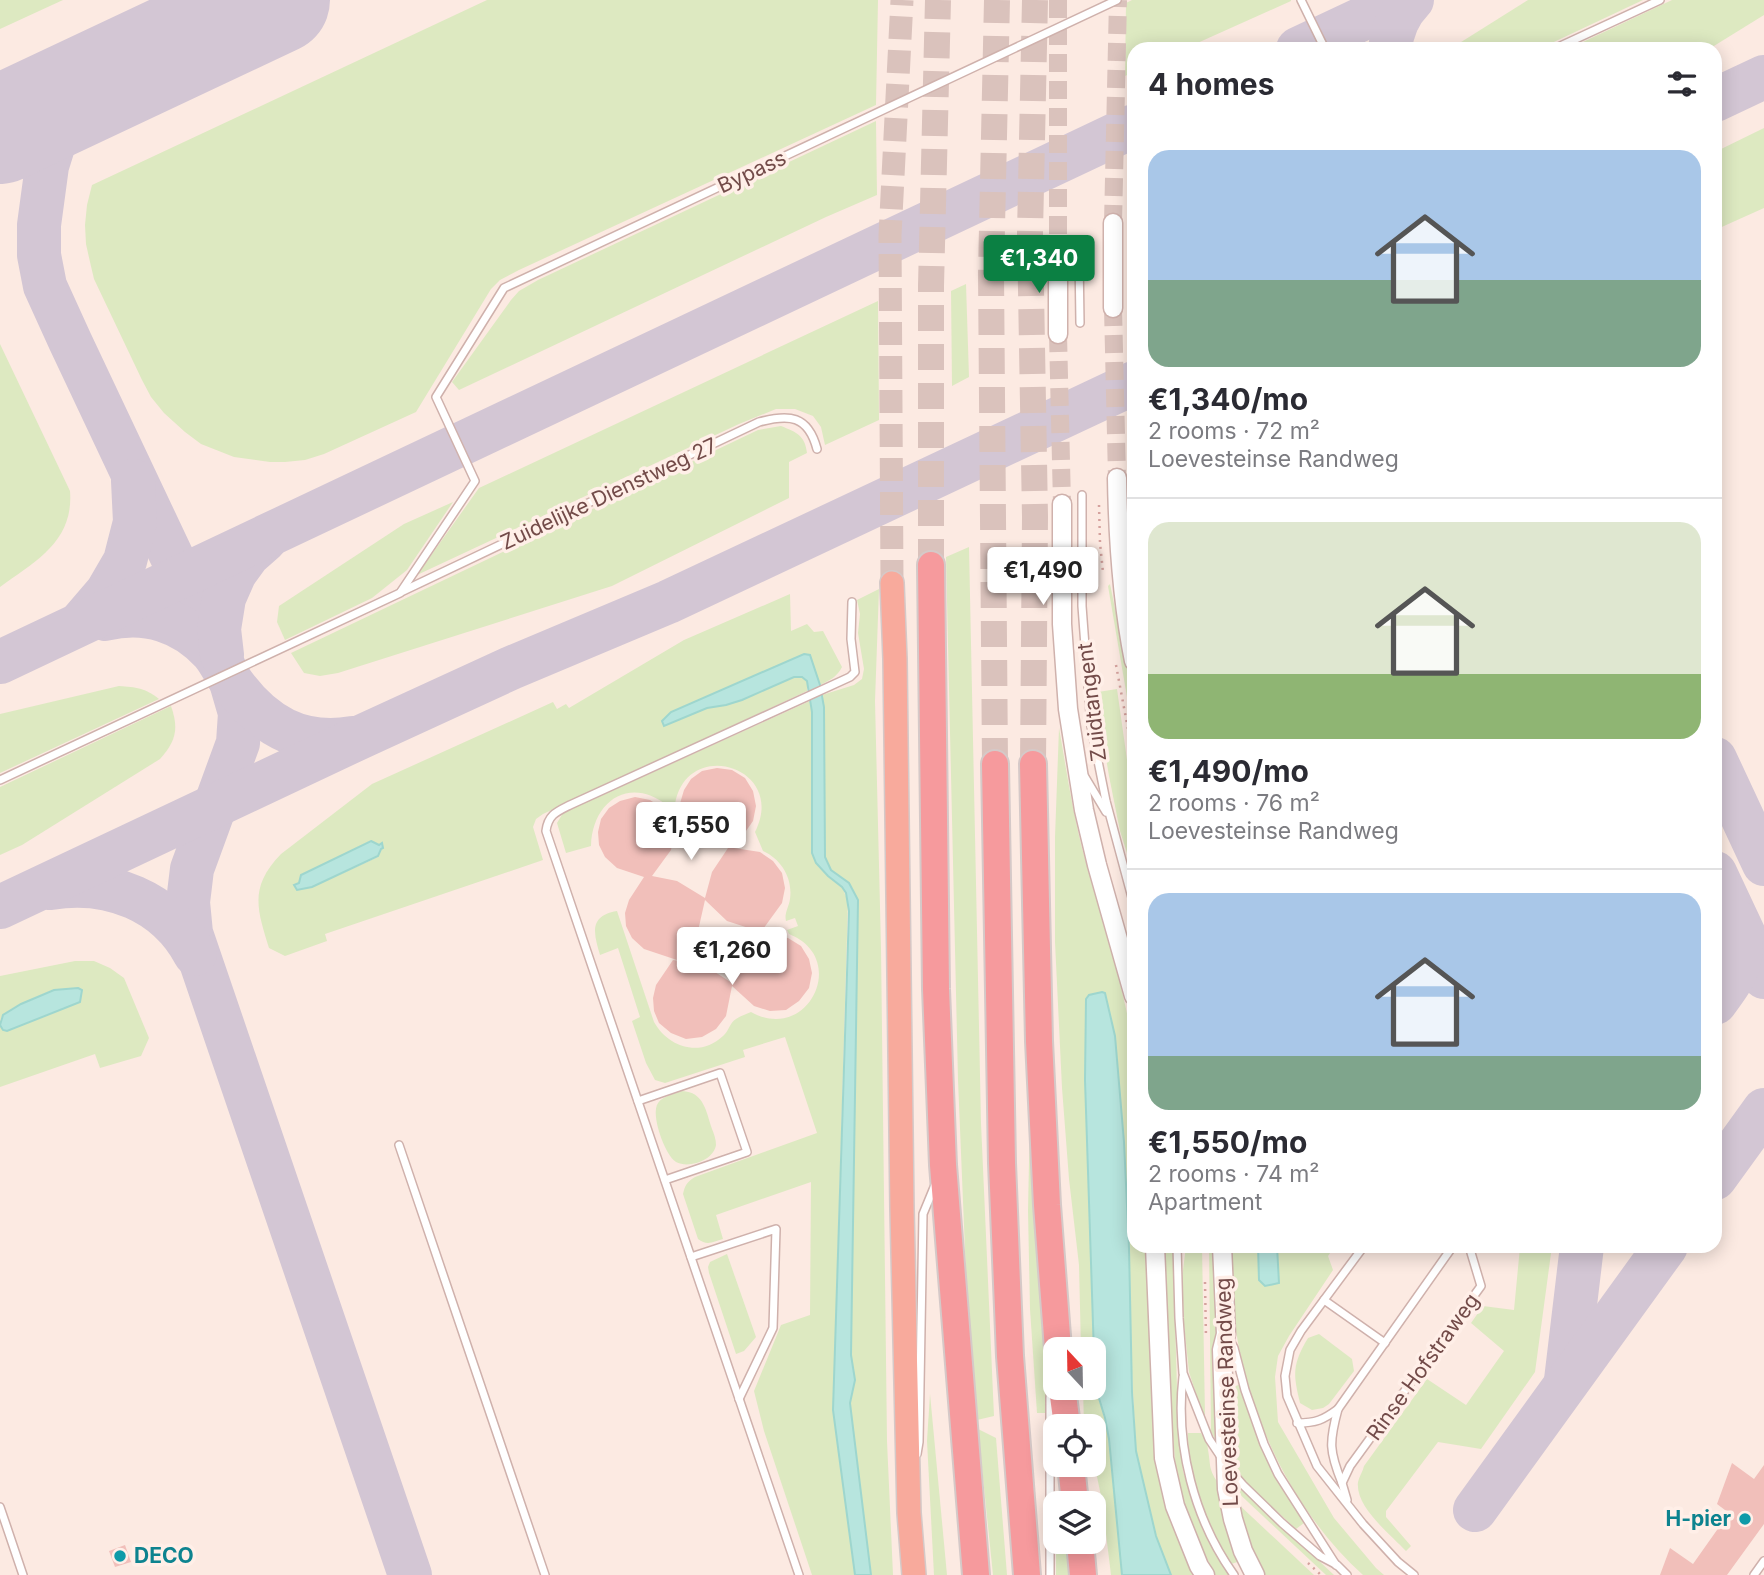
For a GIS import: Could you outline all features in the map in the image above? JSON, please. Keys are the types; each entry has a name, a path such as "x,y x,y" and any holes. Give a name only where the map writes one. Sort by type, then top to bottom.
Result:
{"highway":[{"path":"931,565 936,989 943,1165 975,1575"},
{"path":"892,583 902,1209 909,1513 914,1575"},
{"path":"995,764 1002,1163 1010,1356 1027,1575"},
{"path":"1033,764 1039,1041 1046,1205 1057,1337"},
{"path":"1081,1554 1083,1575"}],"street":[{"path":"1113,223 1113,308"},
{"path":"1058,256 1058,334"},
{"path":"1116,478 1122,590 1127,620"},
{"path":"1062,505 1062,624 1068,709 1084,810 1127,971"},
{"path":"1155,1253 1164,1458 1175,1506 1205,1575"},
{"name":"Loevesteinse Randweg","path":"1222,1253 1226,1334 1222,1350 1227,1489 1243,1551 1255,1575"}],"lane":[{"name":"Bypass","path":"400,593 475,481 436,397 504,288 1117,0"},
{"path":"1301,0 1322,42"},
{"path":"1569,42 1660,0"},
{"path":"1079,256 1080,323"},
{"name":"Zuidelijke Dienstweg 27","path":"0,780 758,422 775,418 793,419 811,431 817,449"},
{"name":"Zuidtangent","path":"1082,495 1082,606 1091,726 1127,879"},
{"path":"799,1575 546,831 547,821 570,805 850,677 855,672 851,639 852,603"},
{"path":"1077,765 1111,820"},
{"path":"638,1101 720,1073 747,1152 665,1180"},
{"path":"399,1145 545,1575"},
{"path":"909,1513 919,1442 923,1214 943,1165"},
{"path":"691,1257 776,1229 773,1328 739,1399"},
{"path":"1177,1253 1183,1373 1181,1390 1188,1470 1208,1529 1234,1575"},
{"path":"1348,1504 1317,1466 1287,1396 1284,1376 1290,1350 1301,1331 1359,1253"},
{"name":"Rinse Hofstraweg","path":"1414,1575 1382,1545 1348,1504 1333,1461 1331,1436 1338,1409 1448,1253"},
{"name":"Rinse Hofstraweg","path":"1342,1483 1350,1466 1481,1286 1471,1253"},
{"path":"1324,1300 1385,1343"},
{"path":"1226,1334 1234,1348 1264,1444 1296,1504 1336,1565"},
{"path":"1183,1373 1209,1439 1226,1465 1282,1522 1320,1556 1347,1575"},
{"path":"1050,1400 1050,1575"},
{"path":"1297,1423 1324,1419 1338,1409"},
{"path":"0,1507 23,1575"},
{"path":"1754,1575 1764,1561"}],"green space":[{"path":"0,0 63,0 0,29"},
{"path":"487,0 878,0 876,105 500,280 491,289 416,412 305,460 270,462 234,457 201,444 164,413 151,397 94,279 86,244 85,225 92,185"},
{"path":"1132,0 1291,0 1200,42 1127,42 1125,76 1126,3"},
{"path":"1528,0 1643,0 1554,42 1461,42"},
{"path":"1672,0 1764,0 1764,15 1720,42 1583,42"},
{"path":"876,121 877,195 459,390 452,382 519,291"},
{"path":"1764,128 1764,208 1722,227 1722,149"},
{"path":"966,284 969,377 952,386 951,291"},
{"path":"878,301 879,420 825,445 821,427 813,416 795,409 776,409 417,575 479,488"},
{"path":"0,344 70,491 70,508 66,523 50,548 0,587"},
{"path":"781,426 799,435 807,453 789,462 789,498 612,586 338,673 320,676 304,673 291,653 758,430"},
{"path":"453,502 407,570 372,598 285,640 277,622 279,606 404,524"},
{"path":"969,547 981,1123 994,1416 977,1420 966,1274 958,1080 946,557"},
{"path":"1110,584 1127,668 1127,697 1108,586"},
{"path":"879,589 875,701 887,1441 893,1575 871,1575 850,1403 855,1380 851,1355 853,889 831,870 825,857 822,695 854,685 862,679 864,669 858,633 860,614 857,600"},
{"path":"790,594 791,631 807,624 814,632 823,631 842,667 835,676 820,685 810,655 671,712 662,721 664,726 707,708 742,700 794,677 802,677 807,681 807,691 543,814 536,819 533,827 543,860 325,934 327,941 285,956 269,948 261,922 258,899 264,877 281,854 372,784 553,702 557,709 566,704 569,708 684,640","holes":["370,841 379,845 378,857 312,887 297,890 302,875"]},
{"path":"119,686 140,689 159,699 0,773 0,714"},
{"path":"1117,689 1127,760 1127,853 1109,776 1098,692"},
{"path":"810,701 812,853 828,876 842,887 848,901 833,1410 855,1575 812,1575 764,1431 754,1391 781,1325 810,1315 811,1182 716,1215 723,1239 710,1243 698,1239 683,1194 687,1184 695,1177 817,1133 785,1037 743,1050 745,1057 665,1083 655,1080 646,1063 632,1021 640,1017 618,948 600,955 595,933 595,927 601,917 617,911 654,1022 667,1038 685,1047 704,1047 714,1043 725,1034 734,1020 751,1012 772,1019 790,1017 804,1008 814,994 819,978 817,961 807,946 787,930 798,926 795,918 786,921 790,884 780,864 763,851 755,832 762,809 758,791 747,777 732,768 714,766 697,771 683,783 675,804 668,806 654,797 640,793 627,793 616,797 598,816 591,846 566,853 557,823 563,813"},
{"path":"171,706 175,721 173,740 160,759 22,845 0,855 0,787"},
{"path":"1059,728 1078,833 1127,1016 1127,1253 1148,1253 1154,1448 1164,1499 1175,1531 1196,1575 1171,1575 1168,1570 1156,1536 1136,1451 1115,1036 1105,993 1093,1337 1081,1337 1079,1265 1062,1088 1055,942"},
{"path":"75,961 94,961 110,968 124,978 149,1038 141,1056 100,1068 95,1054 0,1087 0,976","holes":["53,990 3,1029 0,1025 1,1018 9,1010"]},
{"path":"682,1091 700,1099 716,1141 711,1155 694,1164 681,1164 672,1158 657,1125 658,1103"},
{"path":"1030,1112 1048,1337 1043,1337 1043,1400 1053,1400 1054,1413 1037,1413 1030,1309"},
{"path":"1165,1253 1173,1253 1177,1389 1183,1471 1214,1550 1229,1575 1215,1575 1191,1525 1181,1495 1176,1471 1169,1389"},
{"path":"1185,1253 1202,1253 1205,1415 1189,1372 1182,1278"},
{"path":"1209,1253 1214,1253 1221,1445 1218,1446 1211,1431"},
{"path":"1230,1253 1258,1253 1259,1280 1279,1283 1277,1253 1330,1253 1328,1256 1333,1270 1278,1356 1275,1377 1278,1422 1334,1518 1384,1575 1363,1575 1337,1549 1293,1489 1261,1422 1249,1387 1233,1307"},
{"path":"1519,1253 1551,1253 1535,1372 1481,1449 1438,1442 1386,1511 1386,1517 1411,1546 1406,1551 1362,1501 1359,1480 1364,1466 1427,1379 1466,1405 1504,1351 1471,1323 1483,1306 1514,1310"},
{"path":"727,1254 756,1337 744,1351 736,1354 708,1267 710,1262"},
{"path":"1319,1334 1352,1359 1354,1371 1329,1404 1312,1410 1300,1403 1295,1370 1308,1338"},
{"path":"1239,1385 1267,1456 1304,1523 1296,1529 1246,1483 1230,1463 1226,1388"},
{"path":"930,1394 947,1575 934,1575 927,1441"},
{"path":"1083,1400 1099,1400 1103,1414 1084,1414"},
{"path":"1106,1427 1122,1575 1111,1575 1106,1534 1106,1491 1100,1491 1097,1477 1106,1477"},
{"path":"978,1429 996,1438 1007,1575 993,1575"},
{"path":"1188,1433 1201,1433 1206,1441 1211,1471 1219,1484 1244,1560 1231,1564 1214,1533 1195,1485"},
{"path":"1234,1481 1334,1575 1326,1575 1232,1487"},
{"path":"1236,1502 1314,1575 1260,1575"},
{"path":"1056,1554 1070,1554 1073,1575 1056,1575"}],"water":[{"path":"804,654 810,655 824,707 825,857 831,870 849,883 858,900 851,1355 855,1380 850,1403 871,1575 855,1575 833,1410 849,911 846,893 816,863 812,853 812,712 807,681 802,677 794,677 742,700 707,708 664,726 662,721 671,712"},
{"path":"371,841 379,845 382,843 383,848 378,856 312,887 297,890 294,885 299,883 301,875"},
{"path":"54,990 82,990 80,1002 7,1031 0,1025 3,1015 21,1004"},
{"path":"1105,993 1115,1036 1124,1142 1136,1451 1156,1536 1171,1575 1122,1575 1106,1414 1100,1400 1106,1400 1106,1337 1093,1337 1085,1080 1086,999 1089,995"},
{"path":"1258,1253 1277,1253 1279,1283 1265,1286 1259,1280"}],"building":[{"path":"717,768 732,770 745,778 753,791 756,806 753,821 734,848 760,852 773,861 782,873 785,888 782,903 761,932 727,921 705,900 698,931 677,960 644,949 632,938 626,926 625,913 629,900 644,877 617,868 605,857 599,845 598,832 601,819 609,808 620,801 635,797 650,800 676,817 684,790 691,779 702,771","holes":["677,819 699,839 728,848 712,872 705,898 677,881 652,876 671,850"]},
{"path":"765,934 788,938 801,946 809,959 812,973 809,988 799,1001 786,1010 770,1011 754,1006 732,986 726,1016 716,1029 702,1037 686,1039 671,1033 659,1023 653,998 656,985 673,960 704,965 732,983 739,957 747,946"},
{"name":"H-pier","path":"1732,1463 1754,1479 1764,1465 1764,1524 1727,1575 1660,1575 1670,1548 1693,1564 1729,1513 1717,1504"},
{"name":"DECO","path":"125,1545 131,1562 115,1567 109,1551"}],"taxiway":[{"path":"1313,42 1402,0"},
{"path":"1391,42 1396,23 1412,0"},
{"path":"1722,97 1764,77"},
{"path":"105,81 77,106 56,137 47,166 39,225 39,255 45,286 231,682 240,713 238,743 192,869 188,902 191,933 410,1575"},
{"path":"0,662 1127,129"},
{"path":"0,907 511,668 668,602 1127,386"},
{"path":"83,620 107,592 125,561 135,522 133,481"},
{"path":"222,655 219,629 224,598 235,573 248,555 265,540"},
{"path":"105,619 120,616 149,617 177,625 201,641 257,711 284,730 316,739 353,738"},
{"path":"1722,774 1764,864"},
{"path":"50,888 94,887 134,897 169,920 195,954"},
{"path":"1722,888 1764,977"},
{"path":"1722,993 1734,974 1740,956 1737,922"},
{"path":"1722,1168 1764,1110"},
{"path":"1566,1380 1581,1253"},
{"path":"1475,1510 1661,1253"}],"runway":[{"path":"0,130 276,0"}],"tunnel":[{"path":"892,583 890,235 902,0"},
{"path":"931,565 931,286 938,0"},
{"path":"995,764 991,273 997,0"},
{"path":"1033,764 1035,517 1030,233 1035,0"},
{"path":"1058,0 1058,256"},
{"path":"1113,223 1118,0"},
{"path":"1113,308 1117,478"},
{"path":"1058,334 1062,504"}],"place":[{"name":"H-pier","path":"1745,1519"},
{"name":"DECO","path":"120,1556"}]}
